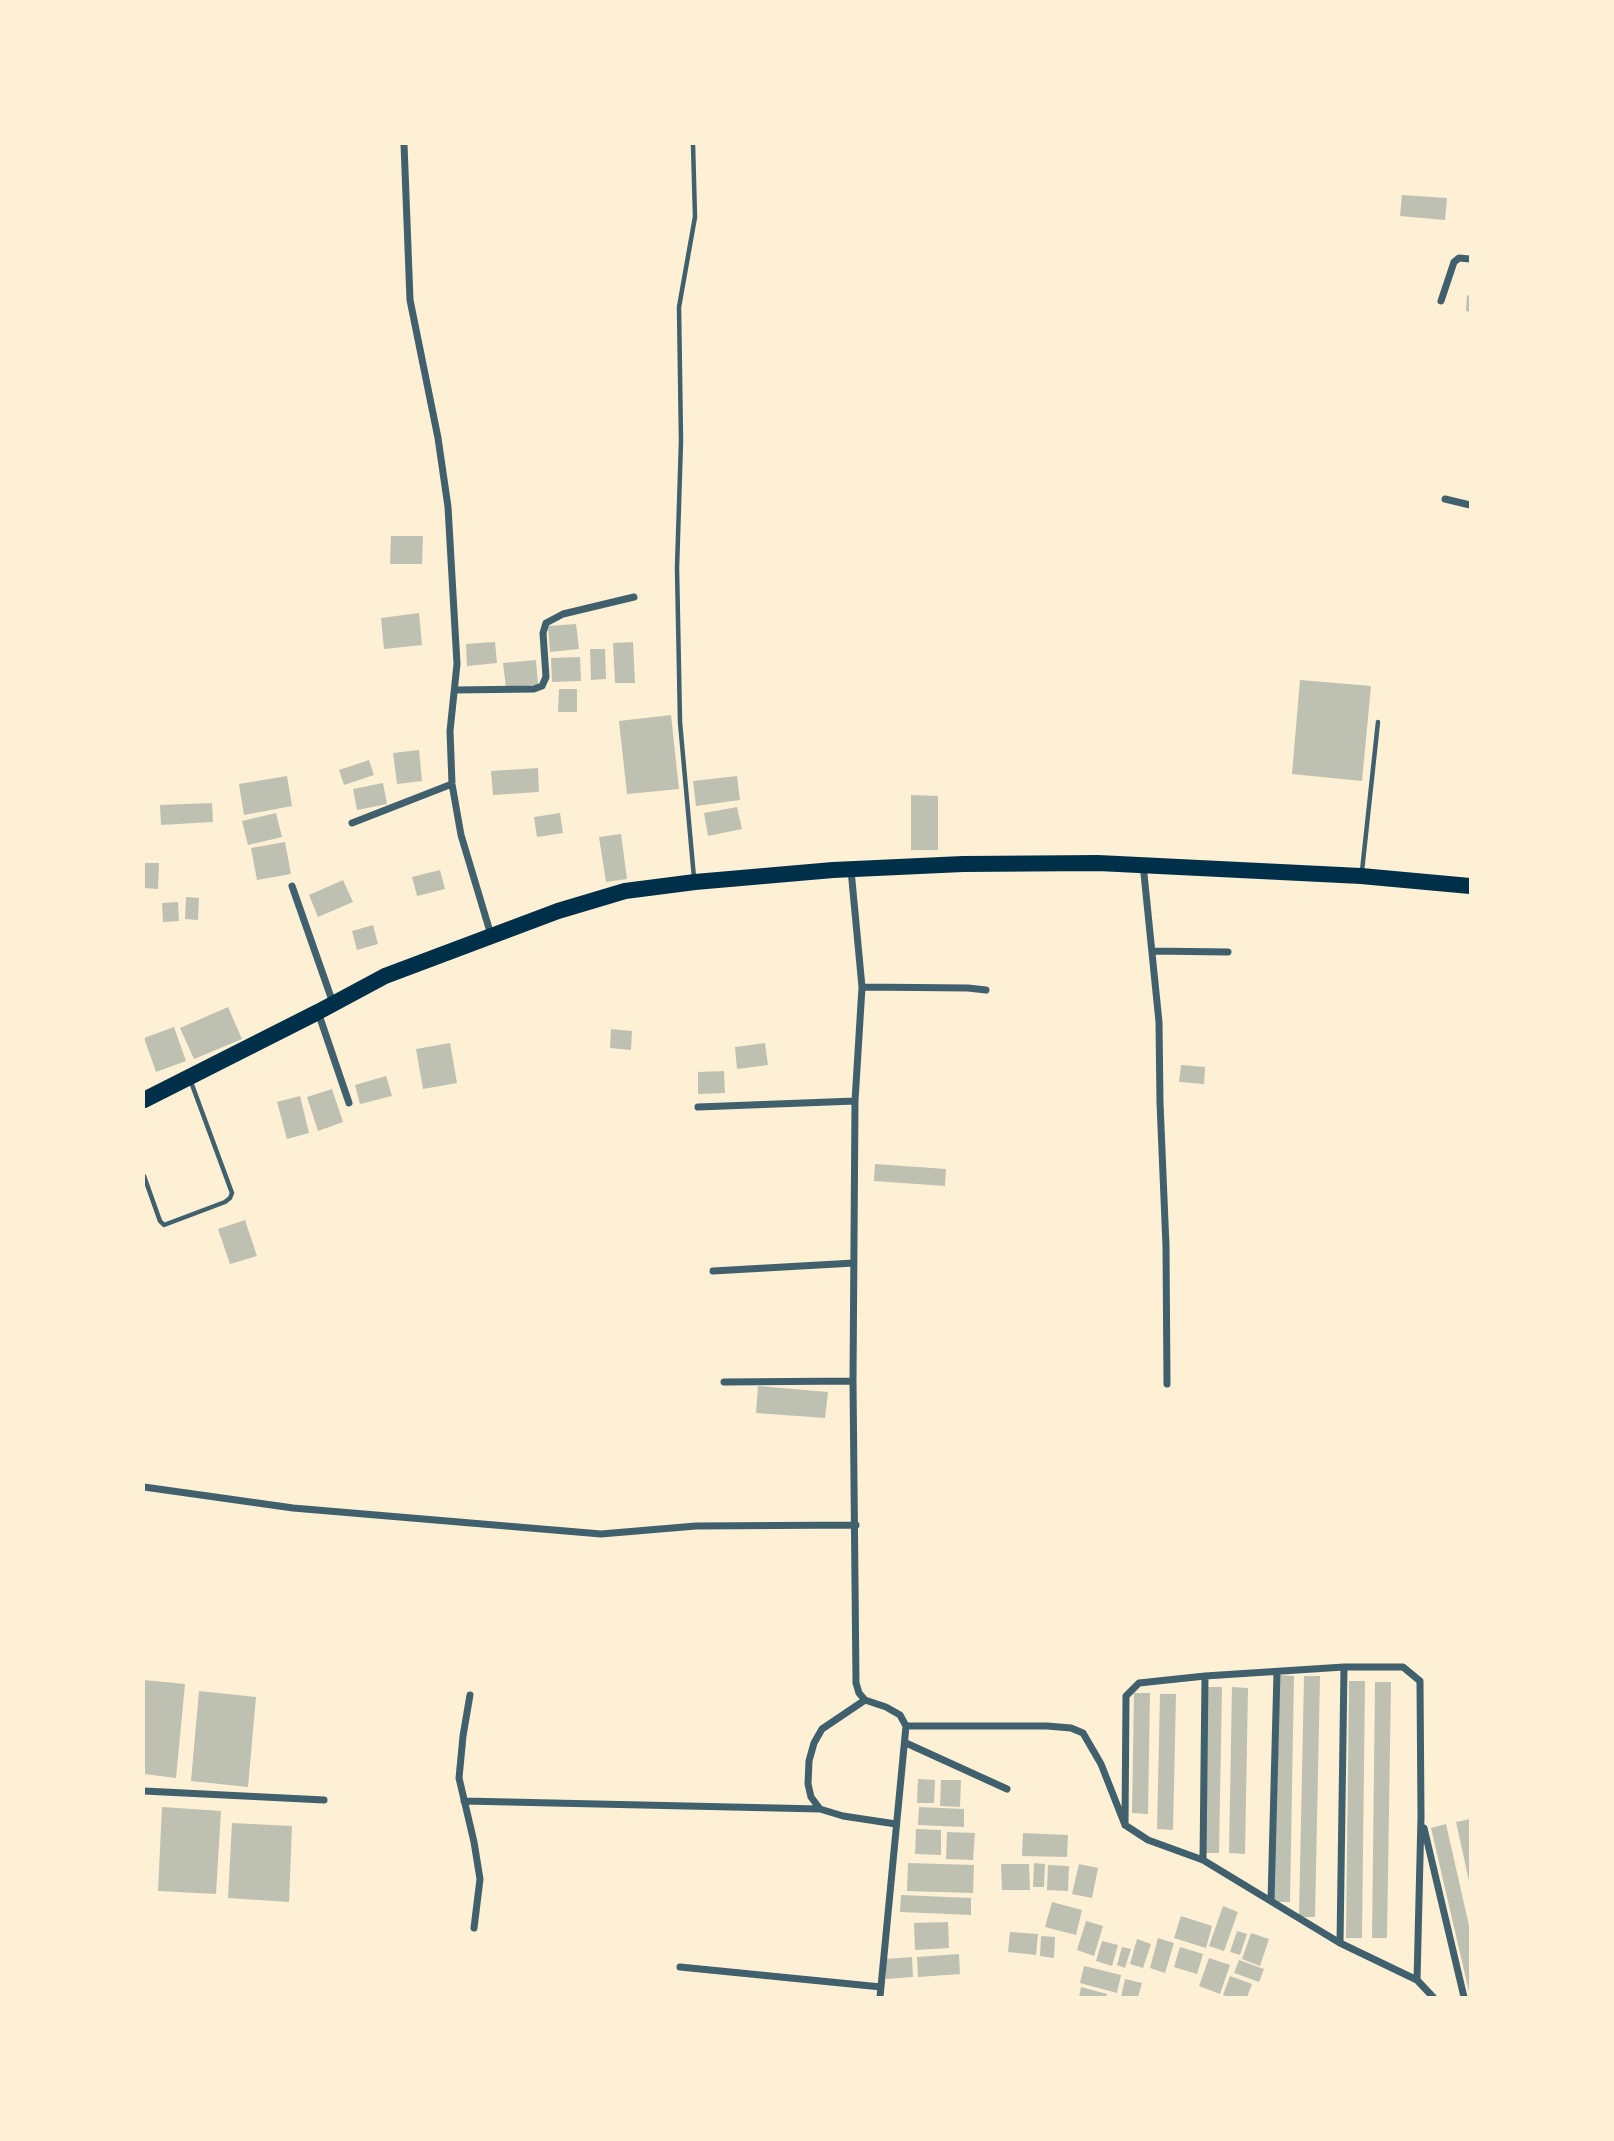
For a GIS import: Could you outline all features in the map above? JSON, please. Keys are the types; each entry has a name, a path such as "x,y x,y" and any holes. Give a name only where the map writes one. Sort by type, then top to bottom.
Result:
{"main road":[{"path":"144,1100 385,976 558,911 615,893 695,882 963,864 1143,863 1361,876 1471,886"}],"street":[{"path":"404,144 408,283 438,438 448,507 456,627 456,690 450,731 452,784 461,835 491,936"},
{"path":"1441,301 1454,262 1459,258 1471,259"},
{"path":"1445,499 1471,505"},
{"path":"456,690 534,689 542,686 546,677 543,633 546,623 563,614 634,597"},
{"path":"352,823 452,784"},
{"path":"1143,863 1159,1022 1167,1384"},
{"path":"850,870 862,987 855,1101 853,1381 856,1683 865,1700 900,1715 906,1726 880,1997"},
{"path":"292,886 333,1003"},
{"path":"1152,951 1228,952"},
{"path":"862,987 986,990"},
{"path":"318,1012 349,1103"},
{"path":"698,1107 855,1101"},
{"path":"713,1271 855,1263"},
{"path":"724,1382 853,1381"},
{"path":"144,1487 293,1508 601,1534 696,1526 856,1525"},
{"path":"1340,1943 1344,1667"},
{"path":"1125,1825 1126,1696 1139,1683 1344,1667 1403,1667 1420,1681 1422,1817 1417,1980"},
{"path":"1272,1901 1277,1672"},
{"path":"1203,1860 1205,1676"},
{"path":"470,1695 459,1778 480,1880 474,1928"},
{"path":"820,1809 811,1797 808,1784 809,1760 814,1743 822,1729 865,1700"},
{"path":"906,1726 1047,1726 1071,1728 1083,1733 1101,1764 1125,1825 1148,1840 1203,1860 1340,1943 1417,1980 1433,1997"},
{"path":"906,1743 1007,1788"},
{"path":"144,1791 324,1800"},
{"path":"464,1801 820,1809 843,1816 896,1824"},
{"path":"1422,1817 1464,1997"},
{"path":"680,1967 881,1987"}],"lane":[{"path":"693,144 695,217 679,307 681,441 677,568 681,747 695,882"},
{"path":"1361,876 1378,722"},
{"path":"144,1176 160,1221 164,1225 225,1202 232,1193 189,1077"}],"building":[{"path":"1402,195 1447,198 1445,220 1400,216"},
{"path":"1467,295 1470,296 1470,312 1466,311"},
{"path":"391,536 423,536 422,564 390,564"},
{"path":"419,613 422,645 384,649 381,618"},
{"path":"576,624 579,649 550,652 548,626"},
{"path":"495,642 497,663 467,666 466,644"},
{"path":"633,642 635,683 615,683 613,643"},
{"path":"590,649 605,649 606,679 591,680"},
{"path":"580,657 581,681 552,682 551,658"},
{"path":"536,660 538,685 506,688 503,663"},
{"path":"1300,680 1371,686 1362,781 1292,774"},
{"path":"559,689 577,689 577,712 558,712"},
{"path":"671,715 679,789 627,794 619,721"},
{"path":"419,750 422,781 397,784 393,753"},
{"path":"369,760 374,775 344,785 339,770"},
{"path":"538,768 539,792 493,795 491,771"},
{"path":"287,776 292,806 244,815 239,784"},
{"path":"737,776 740,800 696,806 693,781"},
{"path":"383,783 387,804 357,810 353,789"},
{"path":"911,795 938,796 938,850 911,850"},
{"path":"212,803 213,822 161,825 160,805"},
{"path":"737,807 742,829 708,836 704,813"},
{"path":"276,813 282,837 248,845 242,821"},
{"path":"560,813 563,833 537,837 534,817"},
{"path":"621,834 627,879 606,882 599,837"},
{"path":"285,842 291,874 257,880 251,848"},
{"path":"145,863 159,863 158,889 144,888"},
{"path":"440,870 445,889 417,896 412,877"},
{"path":"343,880 353,902 318,917 309,895"},
{"path":"186,897 199,898 198,920 185,919"},
{"path":"178,902 179,921 163,922 162,903"},
{"path":"373,925 378,944 357,950 352,931"},
{"path":"228,1007 242,1039 194,1059 180,1028"},
{"path":"174,1027 186,1061 156,1072 144,1038"},
{"path":"611,1029 632,1031 631,1050 610,1048"},
{"path":"450,1043 457,1083 423,1089 416,1049"},
{"path":"765,1043 768,1065 737,1069 735,1047"},
{"path":"1181,1065 1205,1067 1204,1084 1179,1082"},
{"path":"724,1071 725,1093 698,1094 698,1072"},
{"path":"386,1076 392,1096 360,1104 355,1085"},
{"path":"332,1089 343,1122 318,1131 307,1097"},
{"path":"300,1096 309,1133 287,1139 277,1102"},
{"path":"875,1164 946,1169 945,1186 874,1181"},
{"path":"245,1220 257,1256 230,1264 218,1229"},
{"path":"758,1386 828,1392 825,1418 756,1413"},
{"path":"1278,1675 1294,1676 1290,1902 1274,1902"},
{"path":"1304,1676 1320,1676 1315,1917 1299,1917"},
{"path":"144,1680 185,1684 176,1778 144,1774"},
{"path":"1349,1681 1365,1681 1362,1938 1346,1938"},
{"path":"1375,1682 1391,1682 1387,1938 1372,1938"},
{"path":"1206,1687 1222,1687 1219,1853 1203,1853"},
{"path":"1232,1687 1248,1688 1245,1854 1229,1853"},
{"path":"199,1691 256,1697 248,1787 191,1781"},
{"path":"1134,1693 1150,1693 1148,1814 1132,1813"},
{"path":"1160,1694 1176,1694 1173,1830 1157,1829"},
{"path":"918,1779 935,1780 934,1803 917,1803"},
{"path":"941,1780 961,1780 960,1807 940,1806"},
{"path":"162,1807 221,1811 216,1894 158,1891"},
{"path":"919,1807 964,1809 964,1827 918,1825"},
{"path":"1470,1819 1470,1881 1469,1881 1456,1822"},
{"path":"232,1823 292,1826 289,1902 228,1898"},
{"path":"1446,1824 1470,1930 1470,1996 1431,1828"},
{"path":"916,1829 941,1830 941,1855 915,1854"},
{"path":"947,1832 975,1833 973,1860 946,1859"},
{"path":"1023,1833 1068,1835 1067,1857 1022,1856"},
{"path":"908,1863 974,1865 973,1893 907,1891"},
{"path":"1034,1863 1045,1864 1044,1887 1033,1887"},
{"path":"1001,1864 1029,1864 1030,1890 1002,1890"},
{"path":"1079,1864 1098,1868 1092,1898 1072,1894"},
{"path":"1048,1865 1069,1866 1068,1891 1047,1890"},
{"path":"901,1895 971,1898 971,1915 900,1912"},
{"path":"1052,1902 1082,1910 1076,1935 1045,1927"},
{"path":"1223,1906 1238,1912 1224,1951 1209,1946"},
{"path":"1181,1916 1212,1926 1206,1948 1174,1938"},
{"path":"1086,1921 1103,1926 1094,1956 1077,1950"},
{"path":"948,1922 949,1948 915,1950 914,1923"},
{"path":"1237,1931 1247,1934 1240,1955 1230,1952"},
{"path":"1010,1932 1038,1934 1036,1955 1008,1952"},
{"path":"1251,1933 1269,1939 1260,1966 1242,1959"},
{"path":"1041,1936 1055,1937 1054,1958 1040,1956"},
{"path":"1158,1938 1174,1943 1165,1973 1150,1968"},
{"path":"1137,1939 1151,1944 1143,1968 1130,1964"},
{"path":"1102,1941 1118,1945 1112,1966 1096,1961"},
{"path":"1122,1947 1131,1949 1125,1968 1117,1965"},
{"path":"1180,1947 1203,1954 1197,1974 1174,1967"},
{"path":"959,1954 960,1974 918,1977 917,1957"},
{"path":"912,1957 913,1977 886,1979 885,1959"},
{"path":"1209,1958 1230,1965 1220,1994 1199,1986"},
{"path":"1239,1960 1264,1969 1259,1982 1234,1973"},
{"path":"1084,1966 1121,1975 1117,1993 1080,1983"},
{"path":"1230,1976 1252,1984 1247,1997 1223,1995"},
{"path":"1125,1979 1142,1983 1138,1997 1121,1997"},
{"path":"1081,1987 1107,1994 1106,1997 1079,1997"}]}
